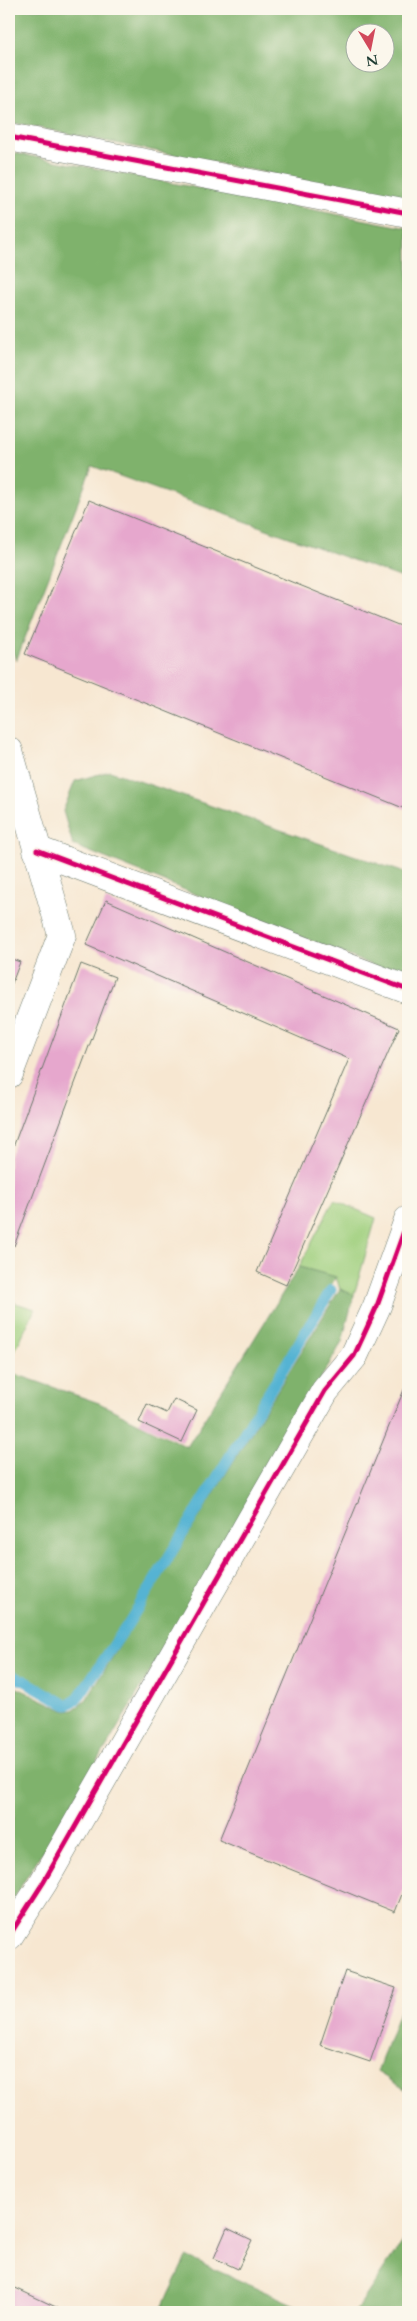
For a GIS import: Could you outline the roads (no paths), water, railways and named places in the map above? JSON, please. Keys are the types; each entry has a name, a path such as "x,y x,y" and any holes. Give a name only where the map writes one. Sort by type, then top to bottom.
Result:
{"street":[{"path":"9,137 408,213"},
{"path":"9,751 62,935 9,1074"},
{"path":"37,850 408,990"},
{"path":"9,1936 43,1883 325,1391 354,1356 377,1306 408,1220"}],"waterway":[{"path":"9,1675 25,1681 67,1705 78,1698 128,1624 331,1290"}]}
